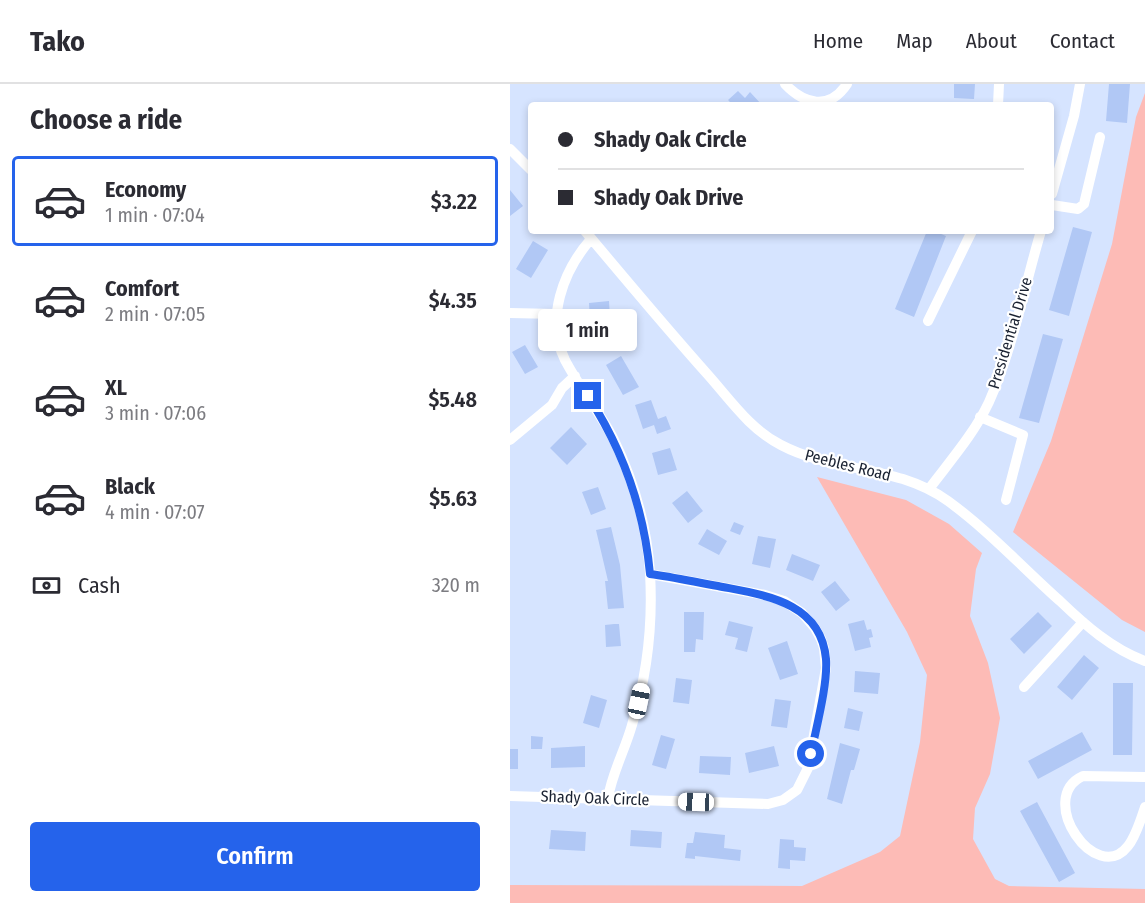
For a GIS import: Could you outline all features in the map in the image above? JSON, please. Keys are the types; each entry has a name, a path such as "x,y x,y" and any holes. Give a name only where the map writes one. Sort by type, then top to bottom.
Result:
{"street":[{"path":"784,84 799,97 819,102 833,98 847,84"},
{"path":"998,102 999,84"},
{"path":"1054,187 1074,117 1080,84"},
{"path":"1054,205 1078,208 1084,204 1100,137"},
{"path":"510,149 528,167"},
{"path":"928,321 971,234"},
{"name":"Presidential Drive","path":"929,489 980,417 991,396 1005,358 1040,234"},
{"path":"588,235 568,274 556,314 557,332 565,360 605,423 625,467 641,516 650,574 650,629 644,680 632,728 608,798"},
{"name":"Peebles Road","path":"588,235 740,411 769,438 804,455 893,476 929,489 969,517 1083,622 1117,647 1145,661"},
{"path":"510,313 556,314"},
{"path":"510,440 552,405 562,388 575,376"},
{"path":"980,417 1023,435 1006,500"},
{"name":"Shady Oak Circle","path":"510,796 758,804 775,803 790,796 802,784 808,768 825,676 826,658 821,639 815,628 802,613 774,598 650,574"},
{"path":"1024,687 1083,622"},
{"path":"1145,777 1083,776 1070,786 1065,812 1088,850 1114,856 1128,846 1145,807"}],"shaded area":[{"path":"1145,93 1145,632 1122,620 1013,532 1051,441 1112,244 1136,117"},
{"path":"817,477 906,500 949,524 982,553 976,569 970,616 988,663 1000,718 990,774 975,808 973,839 995,879 1009,886 1145,889 1145,903 510,903 510,885 802,886 880,852 900,836 920,742 927,675 907,632"}],"building":[{"path":"954,84 975,84 974,99 954,98"},
{"path":"1109,84 1130,84 1127,123 1106,121"},
{"path":"738,91 745,98 750,92 759,102 730,102 728,100"},
{"path":"510,190 523,206 510,216"},
{"path":"1073,227 1092,232 1069,316 1049,310"},
{"path":"926,234 946,236 914,317 895,309"},
{"path":"533,241 548,250 531,278 516,269"},
{"path":"609,301 611,335 591,336 589,303"},
{"path":"1043,334 1063,339 1039,423 1019,418"},
{"path":"525,345 538,367 525,374 512,352"},
{"path":"621,356 639,387 623,395 606,365"},
{"path":"651,400 658,419 666,416 671,429 657,434 654,425 643,429 635,405"},
{"path":"571,427 587,444 567,465 550,448"},
{"path":"670,448 677,470 658,475 652,453"},
{"path":"598,487 606,509 591,515 582,492"},
{"path":"687,491 703,511 688,523 672,503"},
{"path":"734,522 744,526 740,535 730,531"},
{"path":"611,527 620,565 624,608 608,609 605,581 608,581 596,530"},
{"path":"707,529 727,541 719,555 698,544"},
{"path":"758,536 776,539 770,568 752,564"},
{"path":"792,554 820,565 813,581 786,570"},
{"path":"835,581 850,600 836,611 821,592"},
{"path":"684,612 704,612 703,640 696,639 695,652 684,652"},
{"path":"1038,612 1052,626 1024,654 1010,639"},
{"path":"864,620 867,630 871,629 873,637 869,638 871,647 855,651 848,624"},
{"path":"729,621 753,627 747,652 735,649 738,638 725,635"},
{"path":"619,624 621,646 606,647 605,625"},
{"path":"787,641 798,674 780,680 768,648"},
{"path":"1084,655 1099,668 1072,700 1057,687"},
{"path":"855,671 880,673 878,694 854,692"},
{"path":"676,678 692,680 689,704 673,702"},
{"path":"1113,683 1133,683 1132,755 1113,755"},
{"path":"591,695 607,700 599,728 583,723"},
{"path":"775,699 791,701 787,728 771,726"},
{"path":"848,708 863,712 859,731 844,728"},
{"path":"1082,732 1092,750 1038,779 1028,761"},
{"path":"661,735 675,739 666,769 652,765"},
{"path":"531,736 543,737 542,749 531,749"},
{"path":"840,743 860,749 854,770 851,770 842,804 827,799"},
{"path":"585,746 585,767 551,768 551,748"},
{"path":"774,746 779,766 749,773 745,753"},
{"path":"510,749 518,749 518,769 510,769"},
{"path":"700,756 731,757 730,775 699,773"},
{"path":"1037,802 1075,873 1059,882 1020,811"},
{"path":"551,830 586,832 585,851 549,849"},
{"path":"631,830 662,832 661,848 630,846"},
{"path":"695,832 725,835 724,848 741,850 740,861 695,856 695,859 685,858 687,843 693,843"},
{"path":"780,839 794,840 794,847 806,848 805,861 790,860 790,869 778,868"}],"route":[{"path":"588,396 614,439 625,467 641,516 650,574 784,601 802,613 815,628 824,648 826,668 811,754"}]}
